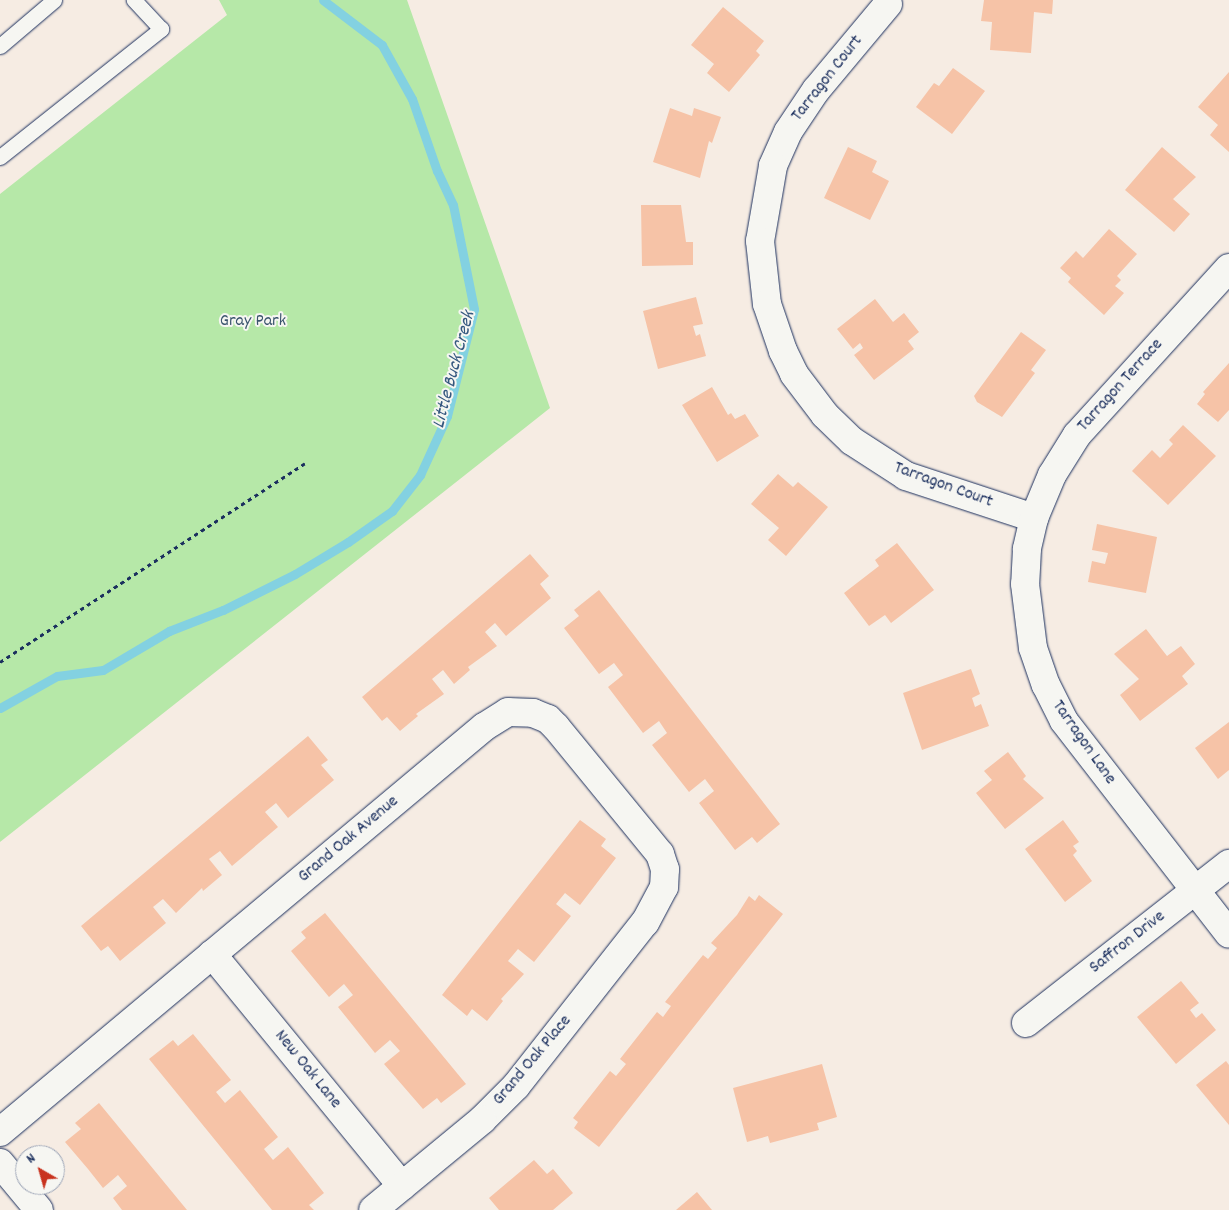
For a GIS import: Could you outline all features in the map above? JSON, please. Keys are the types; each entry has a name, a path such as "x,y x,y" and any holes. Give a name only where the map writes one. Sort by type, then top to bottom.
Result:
{"street":[{"name":"Tarragon Court","path":"888,4 816,90 788,132 773,166 760,241 767,304 783,351 794,374 825,416 852,442 883,464 911,478 1034,518"},
{"name":"Tarragon Terrace","path":"1034,518 1052,475 1091,417 1229,268"},
{"name":"Tarragon Lane","path":"1034,518 1027,549 1026,609 1033,648 1046,685 1075,737 1229,934"},
{"name":"Grand Oak Avenue","path":"0,1132 484,727 508,712 533,713 548,719 556,727 660,854 665,868 664,887"},
{"name":"Saffron Drive","path":"1026,1023 1229,864"},
{"name":"Grand Oak Place","path":"373,1210 482,1120 516,1086 645,922 664,887"},
{"name":"New Oak Lane","path":"212,954 402,1186"},
{"path":"0,1163 39,1210"}],"lane":[{"path":"0,46 54,0"},
{"path":"0,157 161,29 134,0"}],"path":[{"path":"0,662 305,463"}],"green space":[{"name":"Gray Park","path":"219,0 407,0 550,408 0,842 0,194 227,15"}],"building":[{"path":"984,0 1053,0 1052,14 1034,12 1031,53 990,50 992,22 981,21"},
{"path":"723,7 764,41 756,51 760,55 729,92 707,73 714,64 691,45"},
{"path":"953,68 985,91 952,134 916,107 934,83 939,86"},
{"path":"1229,72 1229,152 1210,135 1218,125 1198,107"},
{"path":"670,108 692,116 694,108 721,117 712,143 709,141 700,178 653,162"},
{"path":"848,147 877,161 872,172 889,181 870,220 824,198"},
{"path":"1162,147 1196,177 1173,199 1190,214 1174,232 1125,190"},
{"path":"641,205 681,205 686,242 693,242 693,265 642,266"},
{"path":"1109,229 1137,254 1117,276 1121,280 1115,286 1124,293 1104,315 1068,282 1071,278 1060,268 1076,251 1083,258"},
{"path":"696,297 703,324 693,326 696,336 700,334 706,356 658,369 643,311"},
{"path":"875,299 893,322 904,313 919,332 908,341 914,349 874,380 854,355 863,348 860,343 853,349 837,329"},
{"path":"1021,332 1046,350 1031,370 1035,373 1002,417 977,402 974,396"},
{"path":"1229,363 1229,410 1218,422 1197,404 1205,394 1203,392"},
{"path":"712,387 728,415 731,413 735,419 745,414 759,436 717,462 682,405"},
{"path":"1183,425 1216,456 1168,505 1132,471 1152,450 1160,458 1173,444 1169,440"},
{"path":"778,474 793,487 798,482 828,507 786,556 768,540 779,528 751,504"},
{"path":"1097,524 1157,537 1146,593 1088,582 1092,561 1105,564 1108,553 1092,550"},
{"path":"897,543 934,590 891,623 885,615 869,626 844,593 879,566 875,560"},
{"path":"530,554 549,576 540,584 551,598 506,636 495,623 485,632 497,646 468,667 470,670 454,684 443,670 432,679 444,694 416,714 418,716 400,731 387,717 382,721 362,697"},
{"path":"599,590 780,824 757,843 752,837 735,850 699,803 714,791 705,779 689,792 652,745 667,733 659,721 643,733 608,687 623,675 614,663 599,674 564,628 579,616 574,610"},
{"path":"1146,629 1167,656 1181,646 1195,664 1182,676 1188,684 1140,721 1120,695 1139,679 1114,654"},
{"path":"971,669 980,694 972,698 975,707 981,704 989,726 922,750 903,693"},
{"path":"1229,722 1229,770 1218,779 1195,748"},
{"path":"308,736 328,760 321,765 334,780 288,818 276,803 265,812 278,827 232,866 220,851 209,859 222,875 203,891 202,888 176,913 163,899 153,907 166,923 120,961 108,946 101,951 81,926"},
{"path":"1008,752 1026,776 1023,779 1044,798 1005,829 976,793 992,780 984,771"},
{"path":"580,820 606,839 601,846 616,858 580,905 565,893 556,904 571,916 534,962 518,949 508,961 524,974 501,999 503,1001 487,1021 472,1009 467,1016 442,995"},
{"path":"1063,820 1079,842 1073,846 1077,851 1073,855 1092,881 1065,902 1025,849"},
{"path":"759,895 783,914 599,1147 574,1128 578,1122 573,1118 610,1071 616,1076 626,1064 620,1059 657,1012 663,1017 671,1006 665,1002 703,955 708,959 717,948 711,943 737,915 749,896 755,901"},
{"path":"325,913 466,1084 441,1103 437,1098 423,1109 384,1064 400,1051 390,1040 375,1053 338,1007 353,995 344,984 329,997 291,951 306,938 301,932"},
{"path":"1181,981 1199,1003 1190,1010 1196,1018 1202,1013 1216,1030 1176,1064 1137,1017"},
{"path":"193,1034 231,1080 216,1092 225,1103 240,1090 278,1137 264,1149 273,1160 288,1147 324,1193 309,1205 314,1210 272,1210 149,1059 173,1040 178,1046"},
{"path":"1226,1061 1229,1065 1229,1125 1196,1085"},
{"path":"822,1064 837,1117 817,1123 819,1130 770,1143 768,1136 747,1142 733,1088"},
{"path":"99,1103 187,1210 122,1210 113,1198 127,1186 118,1175 103,1188 65,1142 81,1129 75,1123"},
{"path":"534,1160 547,1174 553,1169 573,1193 553,1210 499,1210 489,1198"},
{"path":"697,1192 712,1210 676,1210"}],"waterway":[{"name":"Little Buck Creek","path":"0,708 57,676 103,670 169,631 223,610 295,574 348,542 392,511 420,475 447,416 474,309 453,205 437,171 412,99 382,45 323,0"}]}
